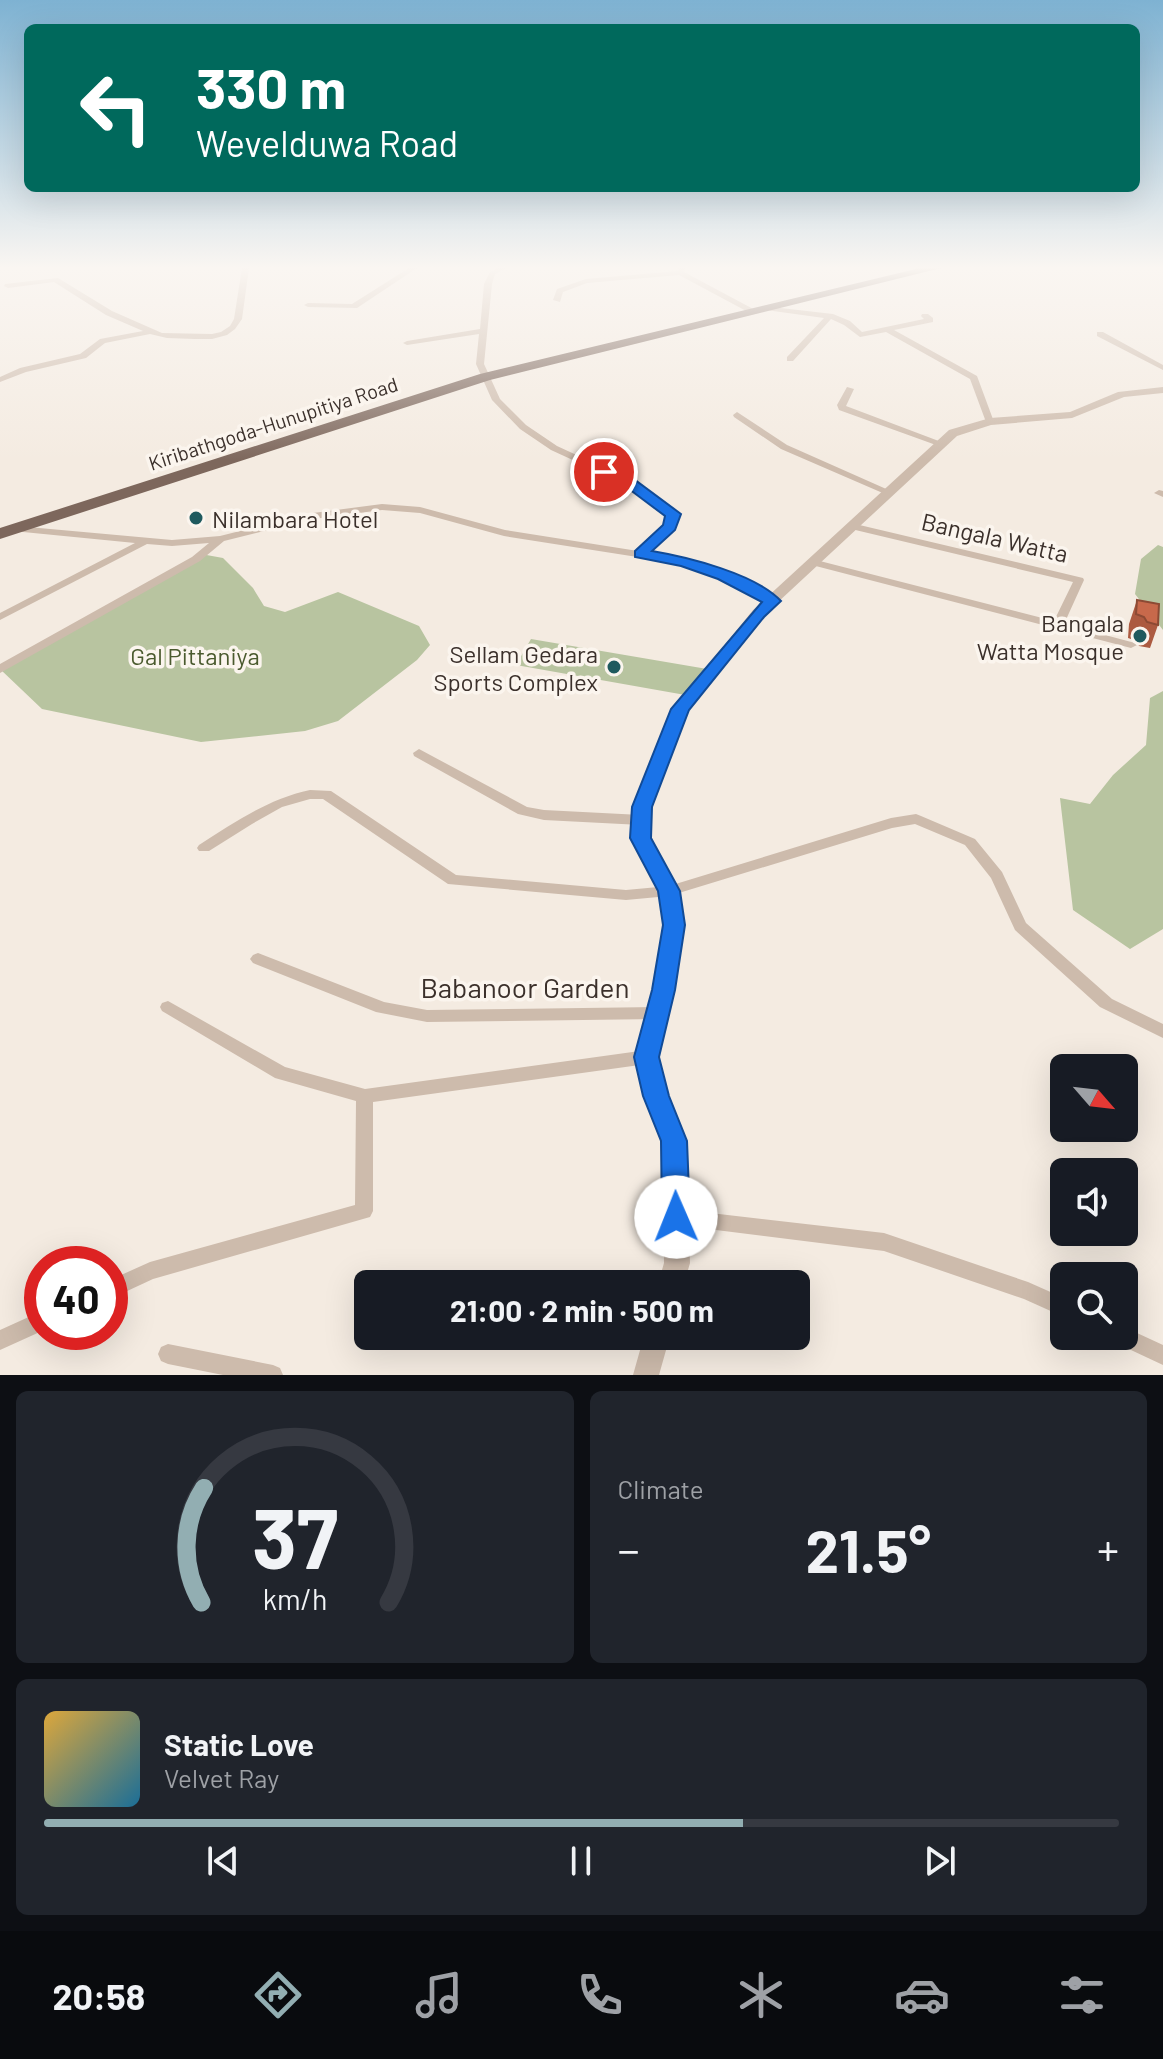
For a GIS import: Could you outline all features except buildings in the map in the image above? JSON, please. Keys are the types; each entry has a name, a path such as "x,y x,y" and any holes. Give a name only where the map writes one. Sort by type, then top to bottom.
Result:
{"main road":[{"name":"Kiribathgoda-Hunupitiya Road","path":"0,531 17,529 485,377 666,332"}],"street":[{"path":"0,380 23,370 83,356 103,341 150,332"},
{"path":"153,332 212,338 227,332"},
{"path":"407,343 476,332"},
{"path":"483,332 480,364 485,377 496,400 523,427 554,448 630,483 673,514 670,527 640,554"},
{"path":"790,359 815,332"},
{"path":"857,332 860,335 876,332"},
{"path":"892,332 974,378 990,422"},
{"path":"1100,334 1163,368"},
{"path":"850,389 842,408 939,443"},
{"path":"675,1270 674,1141 656,1096 647,1057 674,925 669,891 641,838 641,820 642,807 656,765 681,709 758,613 939,443 963,429 990,422 1072,415 1122,394 1163,390"},
{"path":"737,415 784,447 829,463 888,492"},
{"path":"17,529 144,542 220,539 336,511 382,507 420,510 504,533 684,561 724,575 773,601"},
{"name":"Bangala Watta","path":"851,526 1079,580 1057,626"},
{"path":"0,669 196,559 220,539"},
{"path":"0,617 144,542"},
{"path":"812,562 1131,645"},
{"path":"419,753 523,811 641,820"},
{"path":"204,848 251,818 305,793 326,794 453,880 626,895 669,891 891,823 916,819 970,842 997,876 1020,926 1106,1003 1163,1031"},
{"name":"Babanoor Garden","path":"258,959 382,1008 427,1016 658,1013"},
{"path":"168,1007 281,1073 365,1096 647,1057"},
{"path":"128,1281 150,1271 364,1211 365,1096"},
{"path":"676,1217 884,1242 1050,1301"},
{"path":"0,1340 24,1329"},
{"path":"1138,1343 1163,1355"},
{"path":"646,1375 653,1350"},
{"path":"168,1354 273,1375"}],"green space":[{"path":"1158,545 1163,547 1163,630 1135,594 1141,559"},
{"name":"Gal Pittaniya","path":"201,554 223,558 253,588 264,606 285,612 338,592 419,626 430,645 417,660 338,721 305,731 201,742 42,709 0,669"},
{"name":"Sellam Gedara Sports Complex","path":"531,639 713,670 691,696 516,665"},
{"path":"1163,691 1163,929 1130,949 1073,910 1060,798 1090,804 1113,775 1146,745 1150,698"}],"place":[{"name":"Nilambara Hotel","path":"196,518"},
{"name":"Bangala Watta Mosque","path":"1140,636"},
{"name":"Sellam Gedara Sports Complex","path":"614,667"}],"route":[{"path":"604,472 630,483 673,514 670,527 640,554 684,561 724,575 773,601 758,613 681,709 656,765 642,807 641,838 669,891 674,925 647,1057 656,1096 674,1141 676,1217"}]}
